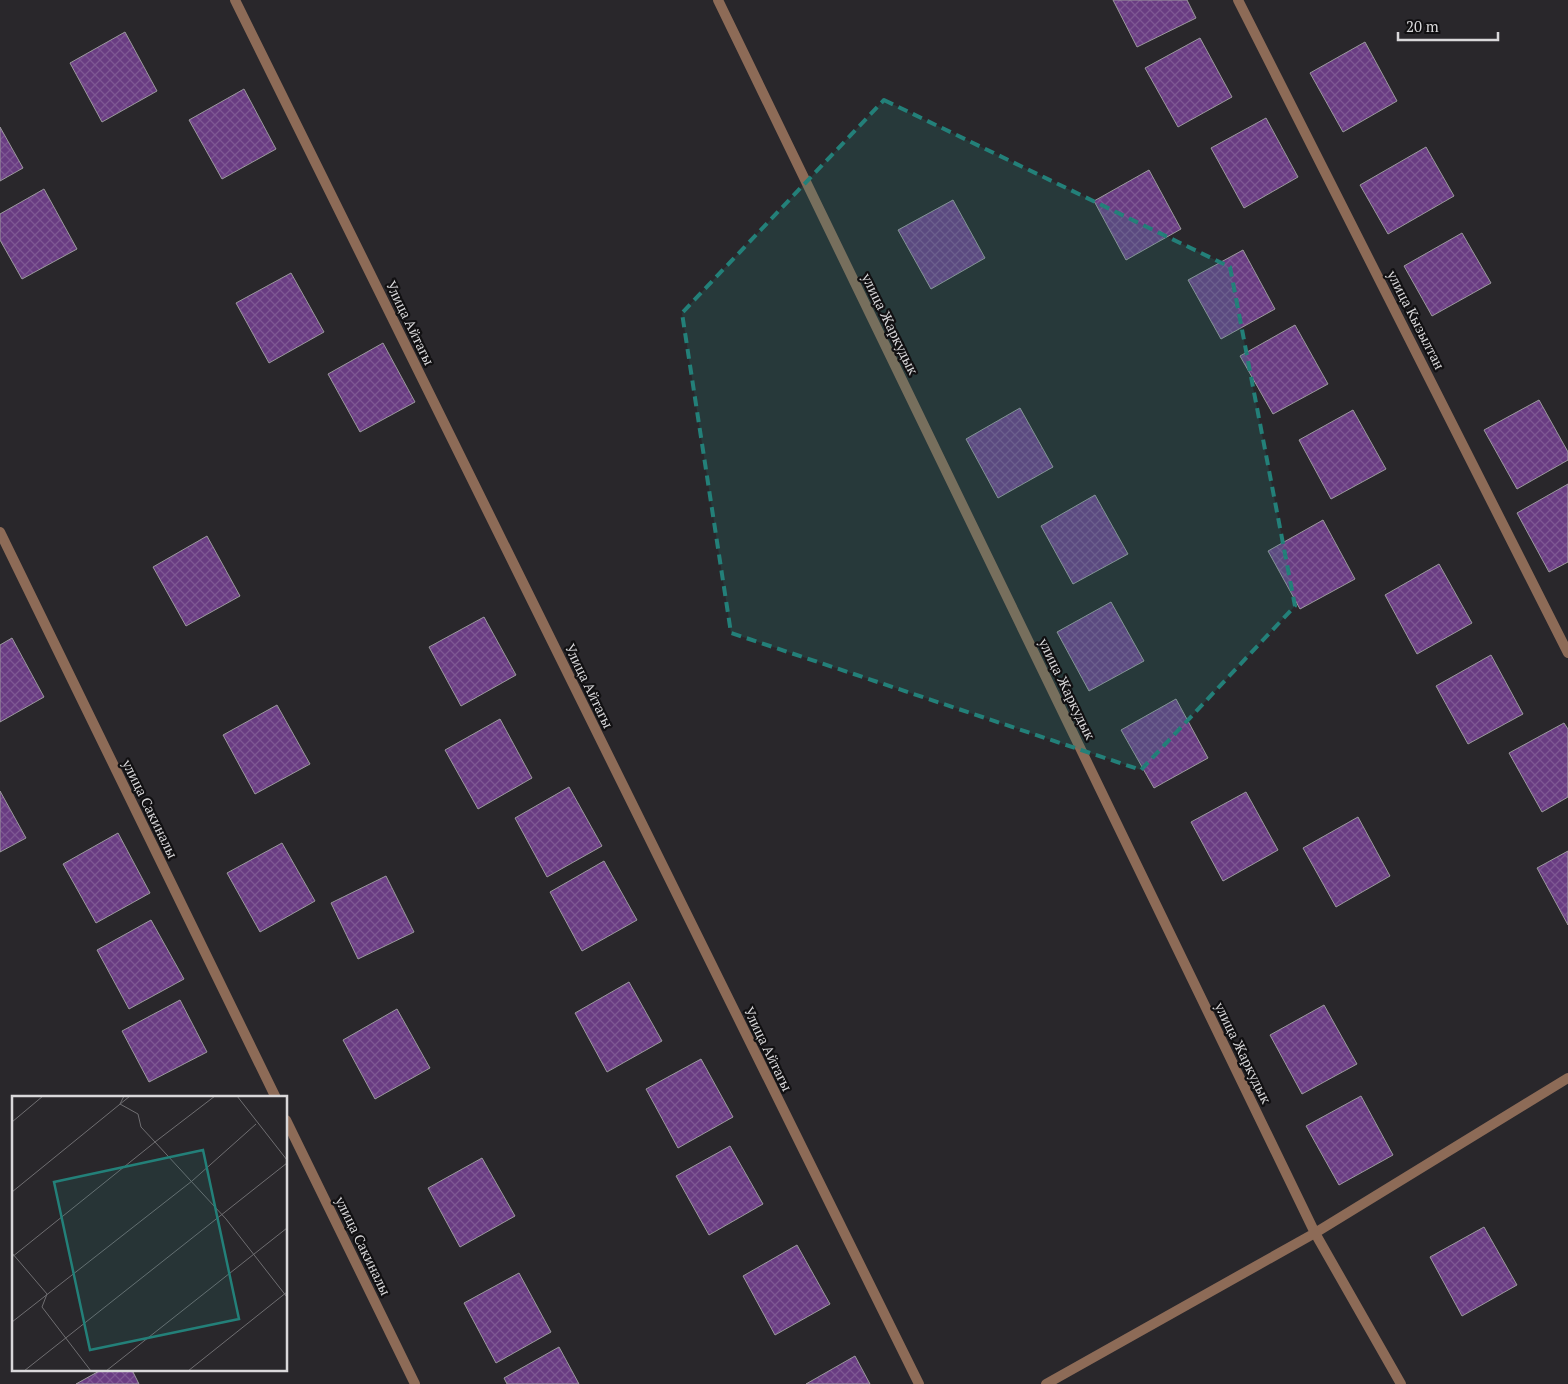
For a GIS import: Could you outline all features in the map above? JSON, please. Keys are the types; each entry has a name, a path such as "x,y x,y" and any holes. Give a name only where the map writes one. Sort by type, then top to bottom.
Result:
{"street":[{"name":"Улица Айтагы","path":"235,0 919,1384"},
{"name":"улица Жаркудык","path":"718,0 1315,1233 1402,1384"},
{"name":"улица Кызылтан","path":"1238,0 1568,653"},
{"name":"улица Сакиналы","path":"0,532 275,1096"},
{"path":"1046,1384 1315,1233 1568,1078"},
{"name":"улица Сакиналы","path":"288,1124 415,1384"}],"highlighted area":[{"path":"884,100 1230,267 1295,606 1141,770 731,633 682,313"}],"building":[{"path":"1113,0 1187,0 1196,18 1137,47"},
{"path":"125,32 157,91 102,122 70,63"},
{"path":"1200,38 1232,97 1178,127 1145,68"},
{"path":"1365,42 1397,101 1343,132 1310,73"},
{"path":"244,89 276,149 222,179 189,120"},
{"path":"1266,118 1298,177 1244,208 1211,148"},
{"path":"0,127 23,168 0,181"},
{"path":"1426,147 1454,196 1388,234 1360,185"},
{"path":"1149,170 1181,229 1126,260 1094,201"},
{"path":"44,189 77,249 22,279 0,240 0,214"},
{"path":"953,200 985,258 931,289 898,230"},
{"path":"1462,233 1491,283 1432,316 1404,266"},
{"path":"1243,250 1275,309 1221,339 1188,280"},
{"path":"291,273 324,332 269,363 236,303"},
{"path":"1295,325 1328,384 1273,414 1240,356"},
{"path":"383,343 415,402 360,432 328,374"},
{"path":"1539,400 1568,452 1568,460 1517,489 1484,430"},
{"path":"1020,408 1053,467 998,498 966,439"},
{"path":"1353,410 1386,469 1331,499 1299,440"},
{"path":"1568,484 1568,562 1549,572 1517,513"},
{"path":"1095,495 1128,554 1073,584 1041,526"},
{"path":"1323,520 1355,579 1300,609 1268,551"},
{"path":"207,536 240,596 186,626 153,567"},
{"path":"1439,564 1472,623 1417,654 1385,595"},
{"path":"1111,602 1144,661 1089,691 1057,632"},
{"path":"484,617 516,675 461,706 429,647"},
{"path":"12,638 44,697 0,722 0,645"},
{"path":"1491,655 1523,714 1468,744 1436,686"},
{"path":"1176,699 1208,758 1154,788 1121,730"},
{"path":"277,705 310,764 255,794 223,735"},
{"path":"500,719 532,778 478,809 445,750"},
{"path":"1564,723 1568,729 1568,797 1542,812 1509,753"},
{"path":"569,787 602,846 547,877 515,818"},
{"path":"0,791 26,838 0,852"},
{"path":"1246,792 1278,850 1223,881 1191,822"},
{"path":"1358,817 1390,876 1336,907 1303,848"},
{"path":"118,833 150,893 96,923 63,864"},
{"path":"282,843 315,901 260,932 227,873"},
{"path":"1568,851 1568,925 1537,868"},
{"path":"604,861 637,920 582,951 550,892"},
{"path":"386,876 414,932 358,959 331,903"},
{"path":"151,920 184,979 129,1009 97,950"},
{"path":"629,982 662,1041 607,1072 575,1013"},
{"path":"180,1000 207,1052 149,1082 122,1031"},
{"path":"1324,1005 1357,1064 1302,1094 1270,1035"},
{"path":"397,1009 430,1068 375,1099 343,1040"},
{"path":"701,1059 733,1117 678,1148 646,1089"},
{"path":"1361,1096 1393,1155 1339,1185 1306,1126"},
{"path":"730,1146 763,1204 709,1235 676,1176"},
{"path":"482,1158 515,1216 460,1247 428,1188"},
{"path":"1484,1227 1517,1285 1462,1316 1430,1257"},
{"path":"797,1245 830,1304 775,1335 743,1276"},
{"path":"519,1273 551,1332 496,1363 464,1303"},
{"path":"559,1347 579,1384 507,1384 504,1378"},
{"path":"855,1356 870,1384 806,1384"},
{"path":"97,1372 133,1372 139,1384 76,1384"}]}
